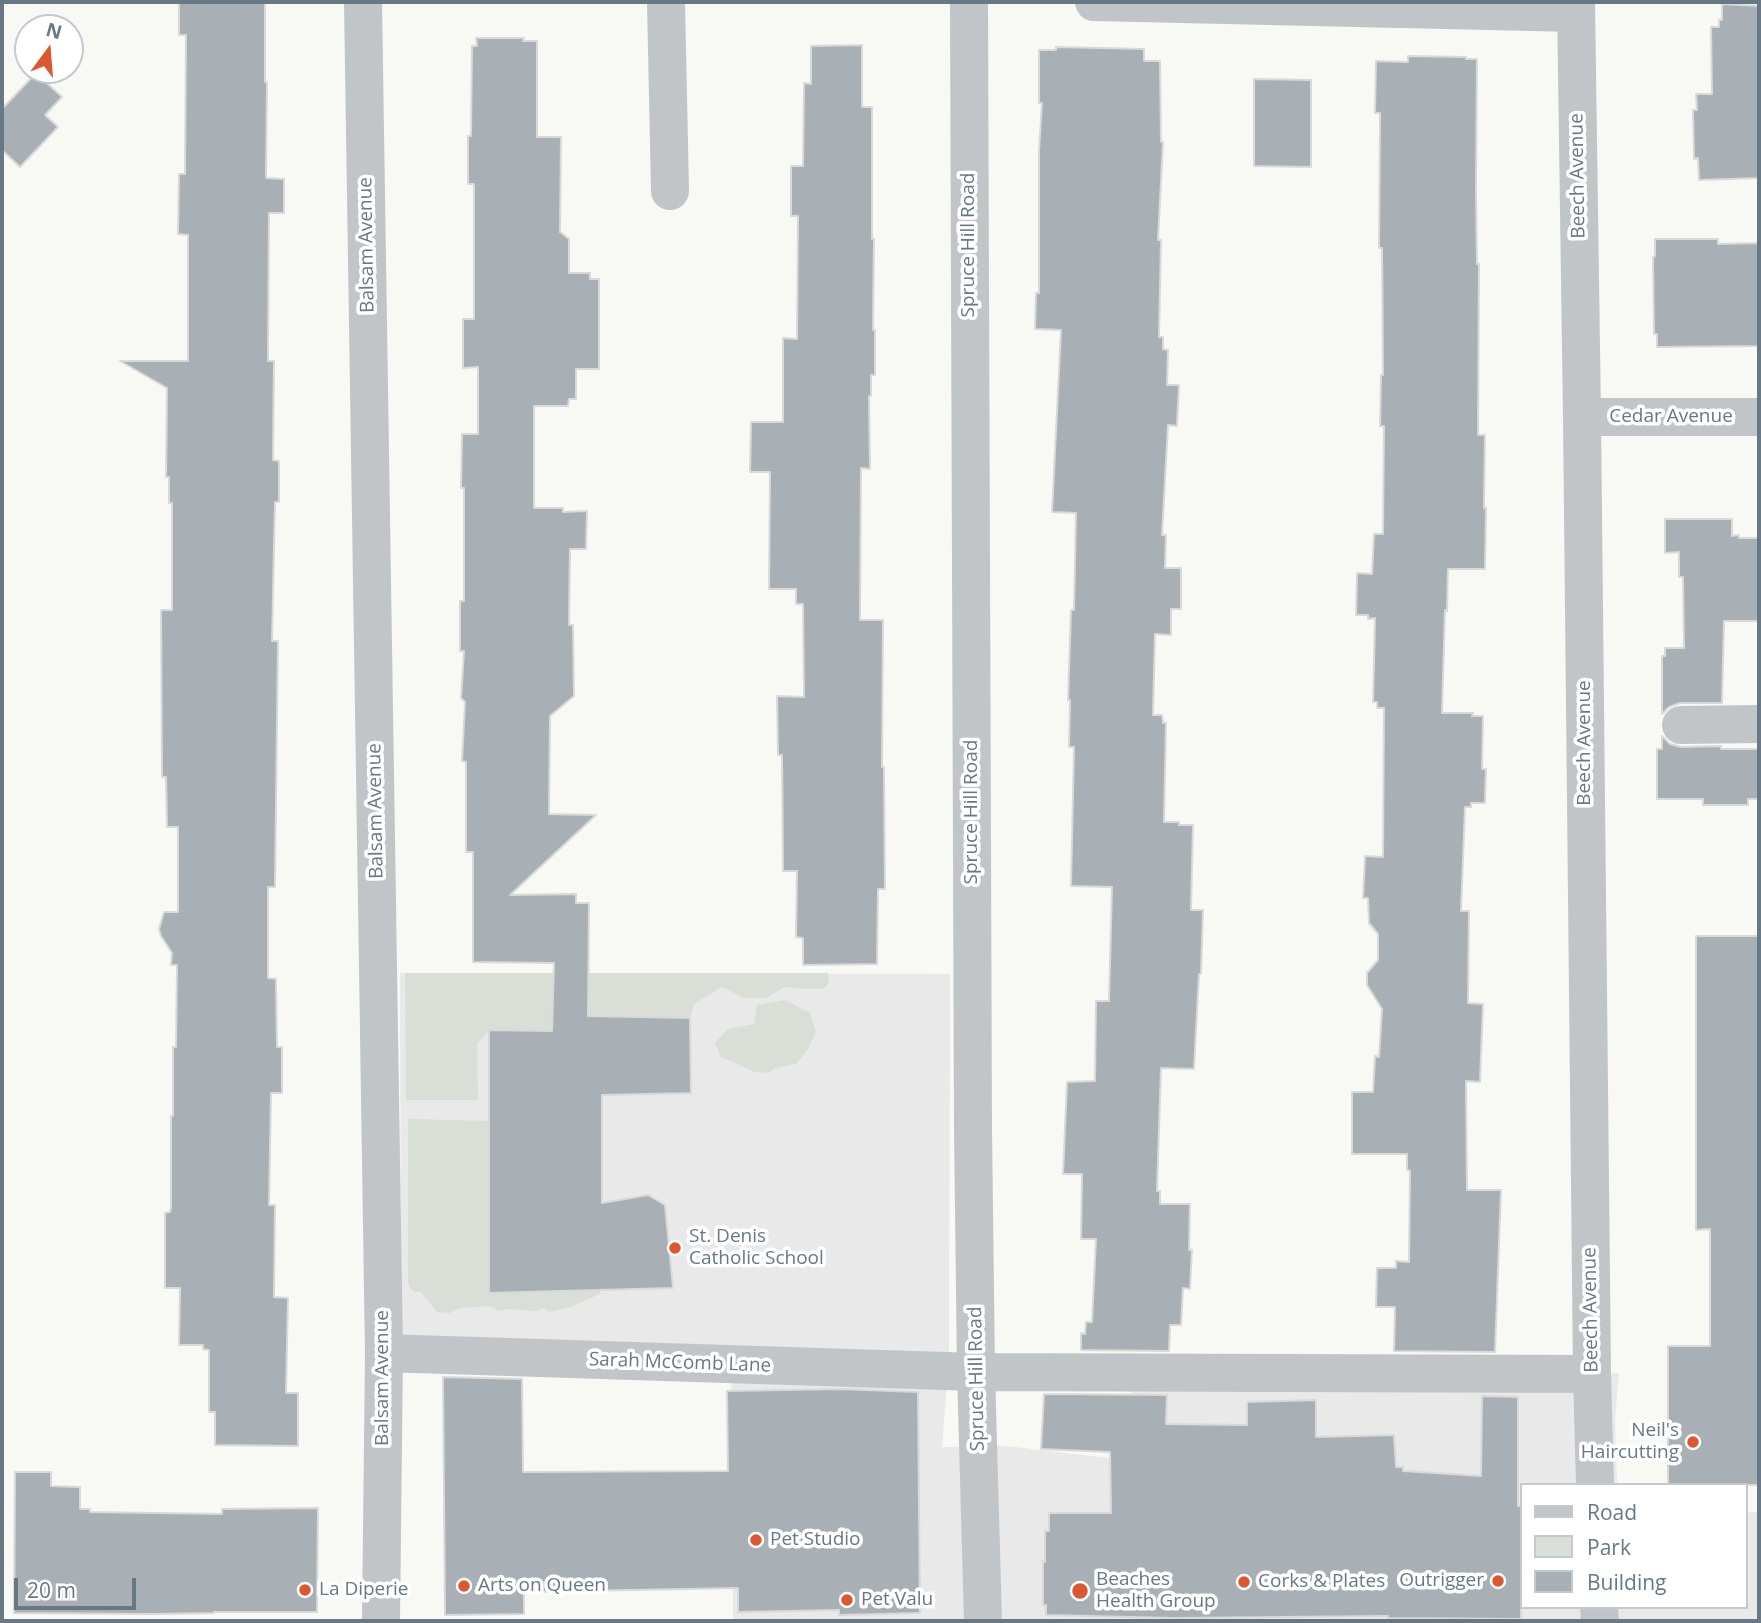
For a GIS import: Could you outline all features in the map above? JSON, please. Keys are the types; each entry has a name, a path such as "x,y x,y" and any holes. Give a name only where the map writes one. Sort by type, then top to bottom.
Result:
{"street":[{"name":"Balsam Avenue","path":"363,2 384,1353 381,1621"},
{"path":"666,2 670,191"},
{"name":"Spruce Hill Road","path":"969,2 973,1128 983,1621"},
{"path":"1094,2 1576,7"},
{"name":"Beech Avenue","path":"1576,7 1595,1483"},
{"name":"Cedar Avenue","path":"1582,417 1759,417"},
{"path":"1681,725 1759,724"},
{"name":"Sarah McComb Lane","path":"384,1353 976,1372 1592,1374"}],"shaded area":[{"path":"400,973 950,974 949,1355 942,1447 1006,1446 1134,1461 1131,1368 1619,1373 1615,1420 1617,1483 1520,1483 1520,1609 1747,1609 1747,1513 1759,1512 1759,1621 733,1621 731,1355 401,1354"}],"green space":[{"path":"405,973 828,973 829,983 823,989 784,987 767,998 744,998 722,987 694,1004 690,1018 553,1014 552,1031 489,1030 477,1044 478,1100 406,1100"},
{"path":"785,1000 810,1013 816,1032 808,1049 796,1064 775,1068 769,1073 755,1072 721,1057 715,1043 728,1029 754,1024 757,1005"},
{"path":"408,1119 489,1121 489,1292 600,1289 600,1294 571,1307 549,1312 543,1308 537,1311 498,1311 490,1306 460,1308 450,1313 437,1312 421,1292 410,1288"}],"building":[{"path":"179,2 265,2 266,178 284,179 284,213 269,213 268,361 274,361 273,460 279,461 279,502 275,502 272,641 278,641 275,887 268,887 268,978 276,979 277,1047 282,1047 282,1093 271,1093 269,1205 275,1205 274,1297 288,1298 286,1393 298,1393 298,1446 215,1445 215,1412 209,1412 209,1350 203,1349 203,1345 179,1345 180,1288 165,1288 165,1213 170,1212 171,1207 171,1116 173,1047 176,1047 177,965 171,965 172,953 159,929 164,912 178,912 178,827 167,827 166,777 162,777 161,610 172,610 172,503 169,503 169,477 166,477 167,388 120,361 188,361 188,235 178,234 179,174 185,174 186,35 179,35"},
{"path":"1722,4 1759,6 1759,178 1699,180 1698,158 1694,159 1693,110 1697,110 1696,94 1712,94 1711,27 1719,27"},
{"path":"476,38 524,38 523,41 537,41 537,137 561,137 560,232 569,239 569,273 590,273 590,279 599,279 599,369 576,369 576,399 569,399 568,406 534,406 534,508 563,508 563,512 587,511 586,549 570,549 569,625 573,625 574,696 550,716 549,814 596,815 510,895 576,894 576,903 589,903 588,1016 690,1018 691,1093 602,1095 602,1203 648,1195 665,1205 673,1288 489,1293 489,1030 552,1031 554,963 473,962 473,852 466,852 466,762 462,761 465,702 461,698 464,651 460,651 460,601 464,601 462,434 478,434 478,367 463,368 463,319 474,319 474,184 468,184 468,136 471,136 472,46 477,46"},
{"path":"862,45 862,107 872,107 875,375 871,375 869,396 870,469 861,468 860,620 883,620 885,889 878,889 877,964 803,965 803,938 796,937 797,871 783,871 782,755 778,755 777,696 804,697 803,604 796,604 796,589 769,589 770,472 750,472 751,422 783,422 783,338 797,339 798,216 791,216 791,166 803,166 804,83 811,84 811,46"},
{"path":"1056,47 1144,49 1144,61 1160,61 1163,142 1158,240 1161,240 1159,337 1163,337 1163,349 1168,350 1167,385 1179,385 1177,426 1168,425 1162,535 1166,535 1165,568 1181,568 1181,609 1171,609 1171,635 1155,634 1153,715 1162,715 1163,723 1166,723 1164,822 1193,825 1191,910 1203,910 1194,1069 1161,1068 1157,1191 1160,1191 1160,1204 1190,1204 1189,1250 1192,1250 1190,1289 1183,1288 1181,1325 1170,1325 1169,1351 1081,1350 1081,1333 1085,1334 1086,1322 1092,1322 1096,1239 1081,1239 1082,1174 1063,1174 1067,1082 1095,1081 1096,1001 1109,1001 1112,887 1071,886 1074,747 1069,747 1068,700 1071,610 1074,610 1076,513 1052,512 1061,330 1035,329 1036,293 1039,293 1039,151 1042,103 1039,103 1039,50 1056,50"},
{"path":"1408,56 1477,59 1478,435 1485,435 1485,569 1448,569 1442,713 1473,713 1472,716 1483,716 1482,769 1486,769 1485,803 1471,803 1471,807 1465,807 1461,911 1469,911 1468,1003 1483,1004 1480,1082 1466,1081 1467,1190 1501,1190 1495,1352 1394,1351 1395,1307 1376,1307 1377,1268 1396,1268 1396,1261 1409,1262 1410,1171 1407,1170 1407,1154 1352,1154 1352,1092 1373,1092 1375,1056 1379,1057 1382,1009 1367,985 1367,973 1378,960 1378,934 1369,923 1368,898 1363,898 1365,856 1383,857 1384,708 1377,708 1377,702 1373,702 1375,618 1356,615 1357,573 1372,574 1374,534 1383,534 1384,426 1380,426 1383,375 1382,248 1379,248 1380,113 1375,113 1376,61 1408,62"},
{"path":"1254,79 1311,80 1311,167 1254,166"},
{"path":"26,84 48,84 62,97 45,115 58,127 20,167 2,150 2,109"},
{"path":"1655,239 1718,239 1718,244 1759,243 1759,346 1657,347 1657,334 1654,334"},
{"path":"1665,519 1732,519 1732,536 1759,538 1759,621 1724,621 1722,703 1680,703 1669,707 1662,714 1662,656 1665,656 1665,648 1684,648 1683,577 1679,577 1679,552 1665,553"},
{"path":"1662,736 1670,744 1681,747 1759,749 1759,799 1748,799 1748,805 1703,805 1703,799 1657,799 1657,749 1662,749"},
{"path":"1696,936 1759,936 1759,1485 1668,1483 1668,1346 1710,1346 1710,1229 1696,1230"},
{"path":"443,1377 522,1379 523,1472 728,1471 727,1391 839,1389 918,1392 920,1613 839,1615 839,1610 738,1612 738,1588 524,1592 524,1614 445,1615"},
{"path":"1044,1394 1167,1395 1166,1424 1247,1425 1247,1402 1316,1400 1316,1437 1394,1435 1396,1467 1403,1467 1403,1471 1481,1476 1482,1396 1518,1397 1521,1619 1046,1615 1046,1605 1043,1605 1043,1561 1045,1562 1045,1531 1049,1531 1049,1513 1111,1513 1110,1452 1041,1449"},
{"path":"15,1472 51,1472 51,1486 80,1487 80,1509 90,1509 90,1512 222,1514 222,1509 318,1508 317,1612 14,1613"}],"place":[{"name":"St. Denis Catholic School","path":"675,1248"},
{"name":"Neil's Haircutting","path":"1693,1442"},
{"name":"Pet Studio","path":"756,1540"},
{"name":"Outrigger","path":"1498,1581"},
{"name":"Corks & Plates","path":"1244,1582"},
{"name":"Arts on Queen","path":"464,1586"},
{"name":"La Diperie","path":"305,1590"},
{"name":"Beaches Health Group","path":"1080,1591"},
{"name":"Pet Valu","path":"847,1600"}]}
